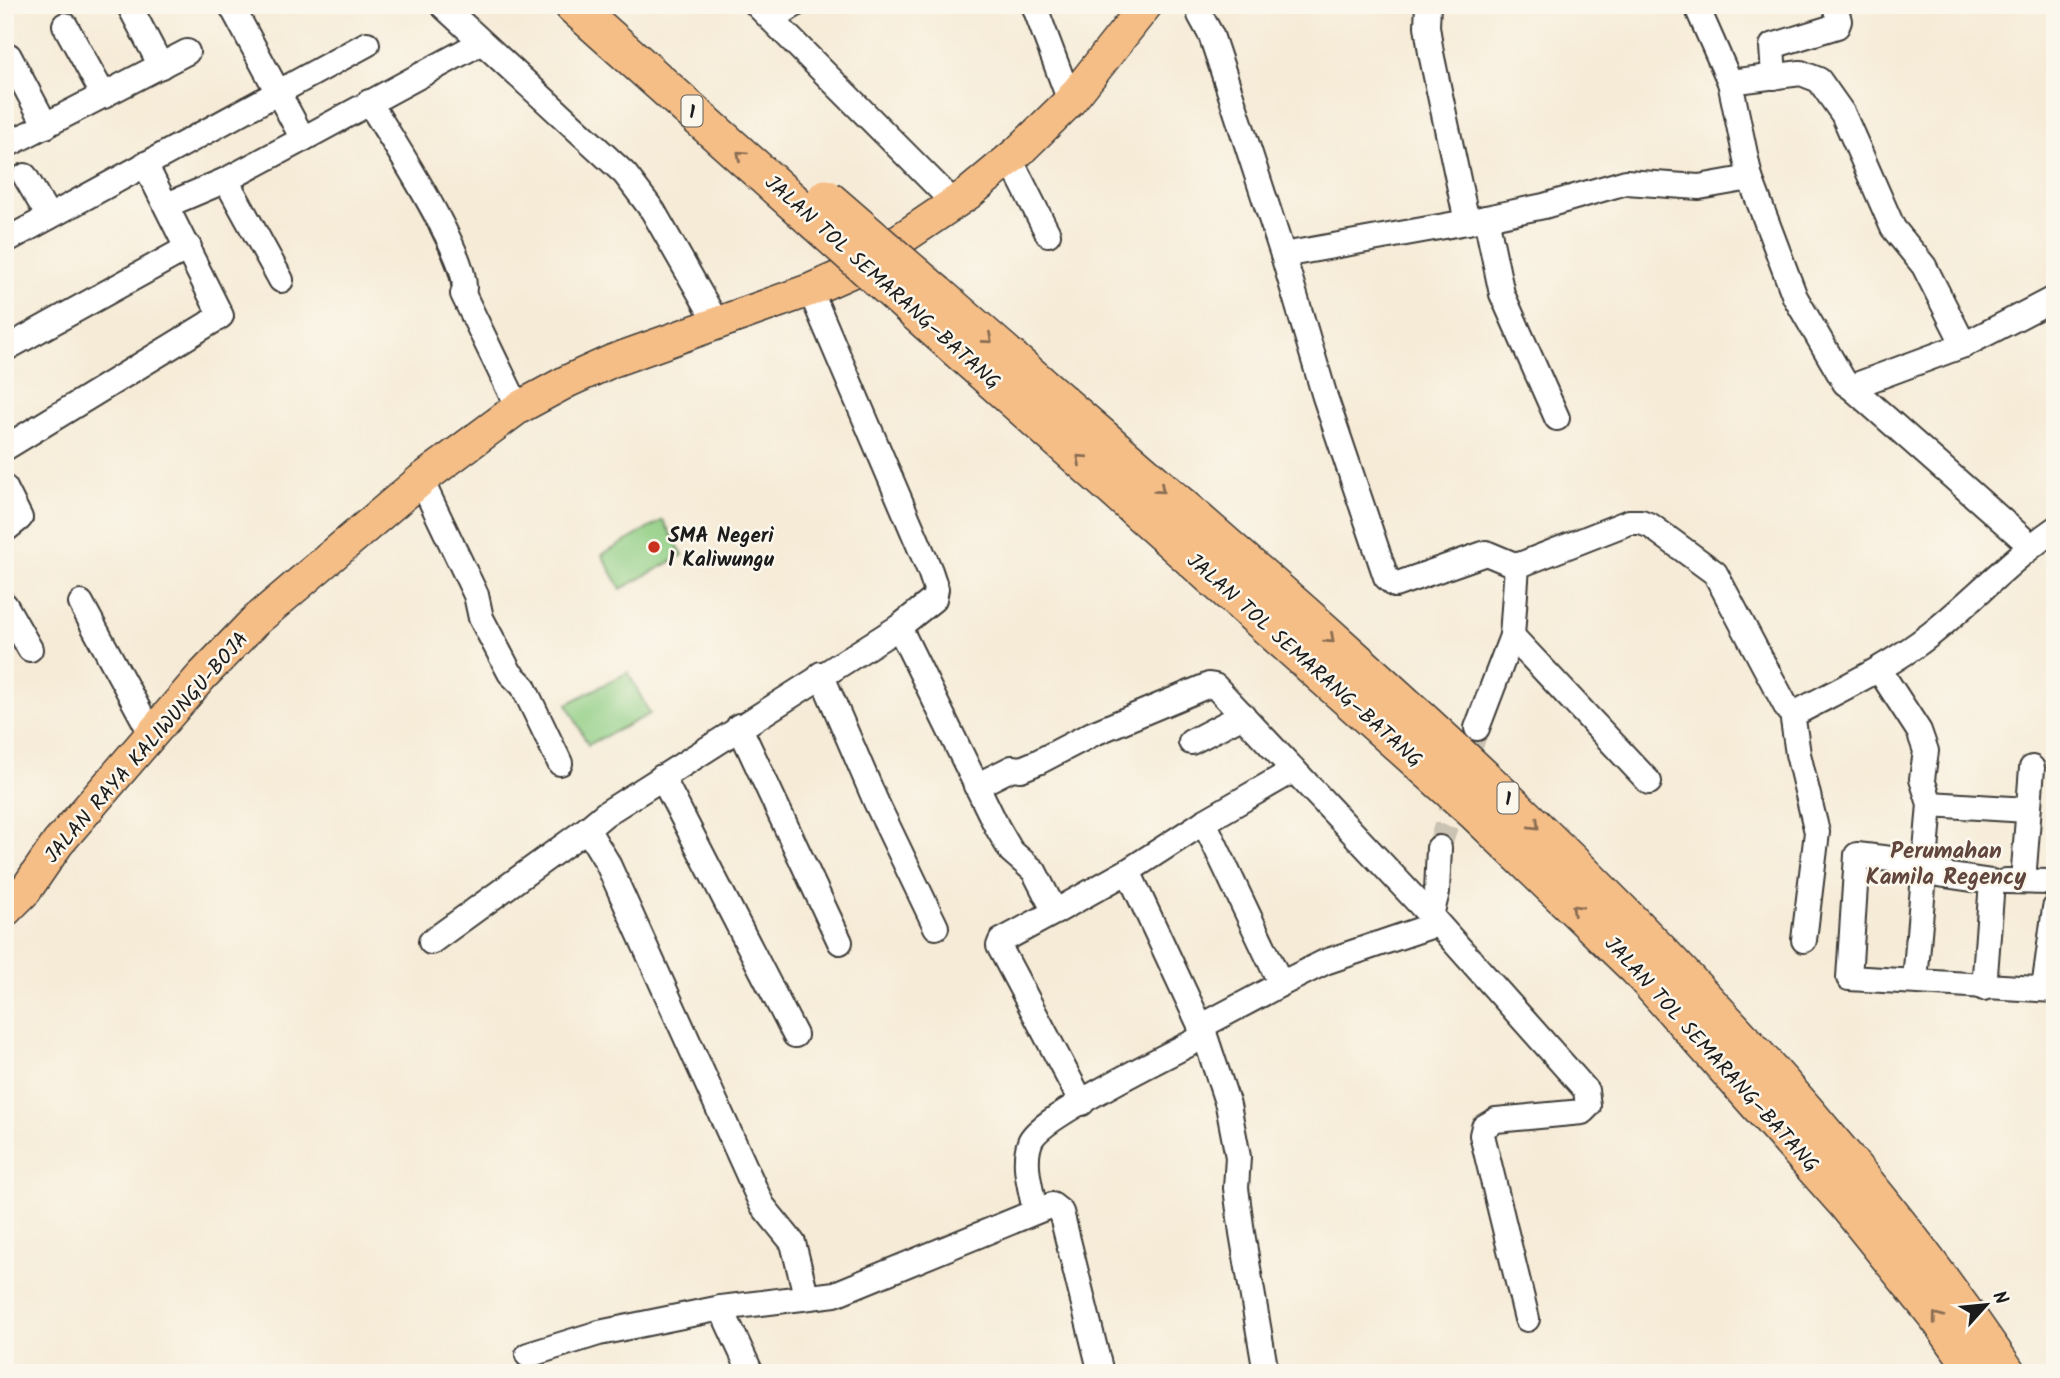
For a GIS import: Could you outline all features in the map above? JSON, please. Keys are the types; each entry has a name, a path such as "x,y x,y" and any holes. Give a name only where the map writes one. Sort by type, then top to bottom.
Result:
{"highway":[{"name":"JALAN TOL SEMARANG–BATANG","path":"573,5 818,207 927,304 1465,803 1637,968 1846,1203 1940,1320 1977,1373"},
{"name":"JALAN TOL SEMARANG–BATANG","path":"611,5 818,207"},
{"name":"JALAN TOL SEMARANG–BATANG","path":"927,304 1497,787 1646,936 1796,1097 1863,1176 1955,1295 2007,1373"}],"main road":[{"name":"JALAN RAYA KALIWUNGU-BOJA","path":"5,911 25,891 58,843 254,622 421,480 518,408 612,361 718,325 855,270 1010,159 1070,100 1146,5"}],"street":[{"path":"129,5 161,66"},
{"path":"231,5 303,139"},
{"path":"442,5 480,43 625,174 653,211 718,325"},
{"path":"765,12 794,5"},
{"path":"1034,5 1070,100"},
{"path":"1428,5 1430,53 1477,220 1498,282 1557,418"},
{"path":"1696,5 1730,82 1750,178 1795,297 1839,377 2031,546"},
{"path":"1774,77 1772,46 1837,26 1839,21 1835,5"},
{"path":"1205,9 1325,397 1388,582 1395,585 1486,553 1517,565 1629,522 1641,522 1651,526 1714,573 1792,713 1798,754 1817,832 1804,940"},
{"path":"765,12 953,202"},
{"path":"65,25 103,96"},
{"path":"167,205 226,180 480,43"},
{"path":"5,242 368,44"},
{"path":"5,146 187,52"},
{"path":"9,56 46,126"},
{"path":"1730,82 1801,73 1819,80 1833,97 1847,122 1893,228 1924,266 1964,345"},
{"path":"369,102 441,222 464,276 467,286 463,294 518,408"},
{"path":"1010,159 1048,234"},
{"path":"5,448 221,316 189,247 145,164"},
{"path":"25,176 50,217"},
{"path":"1283,255 1477,220 1626,183 1699,187 1750,178"},
{"path":"226,180 281,280"},
{"path":"5,349 189,247"},
{"path":"431,942 605,814 931,604 935,593 934,582 810,290"},
{"path":"1851,387 1964,345 2055,298"},
{"path":"421,480 476,596 481,618 510,673 523,687 560,763"},
{"path":"5,488 20,518 5,530"},
{"path":"1792,713 1880,671 1930,635 2031,546 2055,529"},
{"path":"1477,728 1511,636 1517,565"},
{"path":"81,603 152,736"},
{"path":"5,605 30,649"},
{"path":"899,626 1005,841 1034,871 1055,912"},
{"path":"1511,636 1649,782"},
{"path":"1880,671 1913,722 1926,751 1922,779 1930,804 1915,981"},
{"path":"821,674 876,802 936,927"},
{"path":"976,786 1012,768 1021,769 1038,762 1092,734 1209,685 1215,686 1431,916 1583,1086 1588,1096 1588,1106 1581,1112 1496,1120 1483,1127 1482,1135 1527,1319"},
{"path":"1191,742 1243,715"},
{"path":"739,726 839,942"},
{"path":"2023,881 2032,768"},
{"path":"1082,1103 999,946 1000,941 1128,871 1204,822 1294,770"},
{"path":"662,777 795,1035"},
{"path":"1930,804 2027,810"},
{"path":"1204,822 1281,984"},
{"path":"587,829 607,862 762,1205 786,1233 797,1252 806,1295"},
{"path":"1035,1211 1026,1161 1031,1139 1036,1131 1281,984 1325,962 1428,927 1437,892 1439,848"},
{"path":"1925,863 1857,855 1849,978 2050,990 2055,908"},
{"path":"1925,863 1931,873 1992,882 2051,882 2055,887"},
{"path":"1128,871 1203,1032 1228,1105 1238,1157 1236,1188 1266,1373"},
{"path":"1984,988 1992,882"},
{"path":"528,1355 598,1333 721,1308 806,1295 835,1294 1052,1205 1061,1212 1101,1373"},
{"path":"721,1308 751,1373"}],"green space":[{"path":"663,520 683,555 621,589 602,555"},
{"path":"628,672 650,714 588,745 567,704"}],"tunnel":[{"path":"1439,848 1477,728"}],"place":[{"name":"SMA Negeri 1 Kaliwungu","path":"654,547"}],"district":[{"name":"Perumahan Kamila Regency","path":"1946,863"}]}
